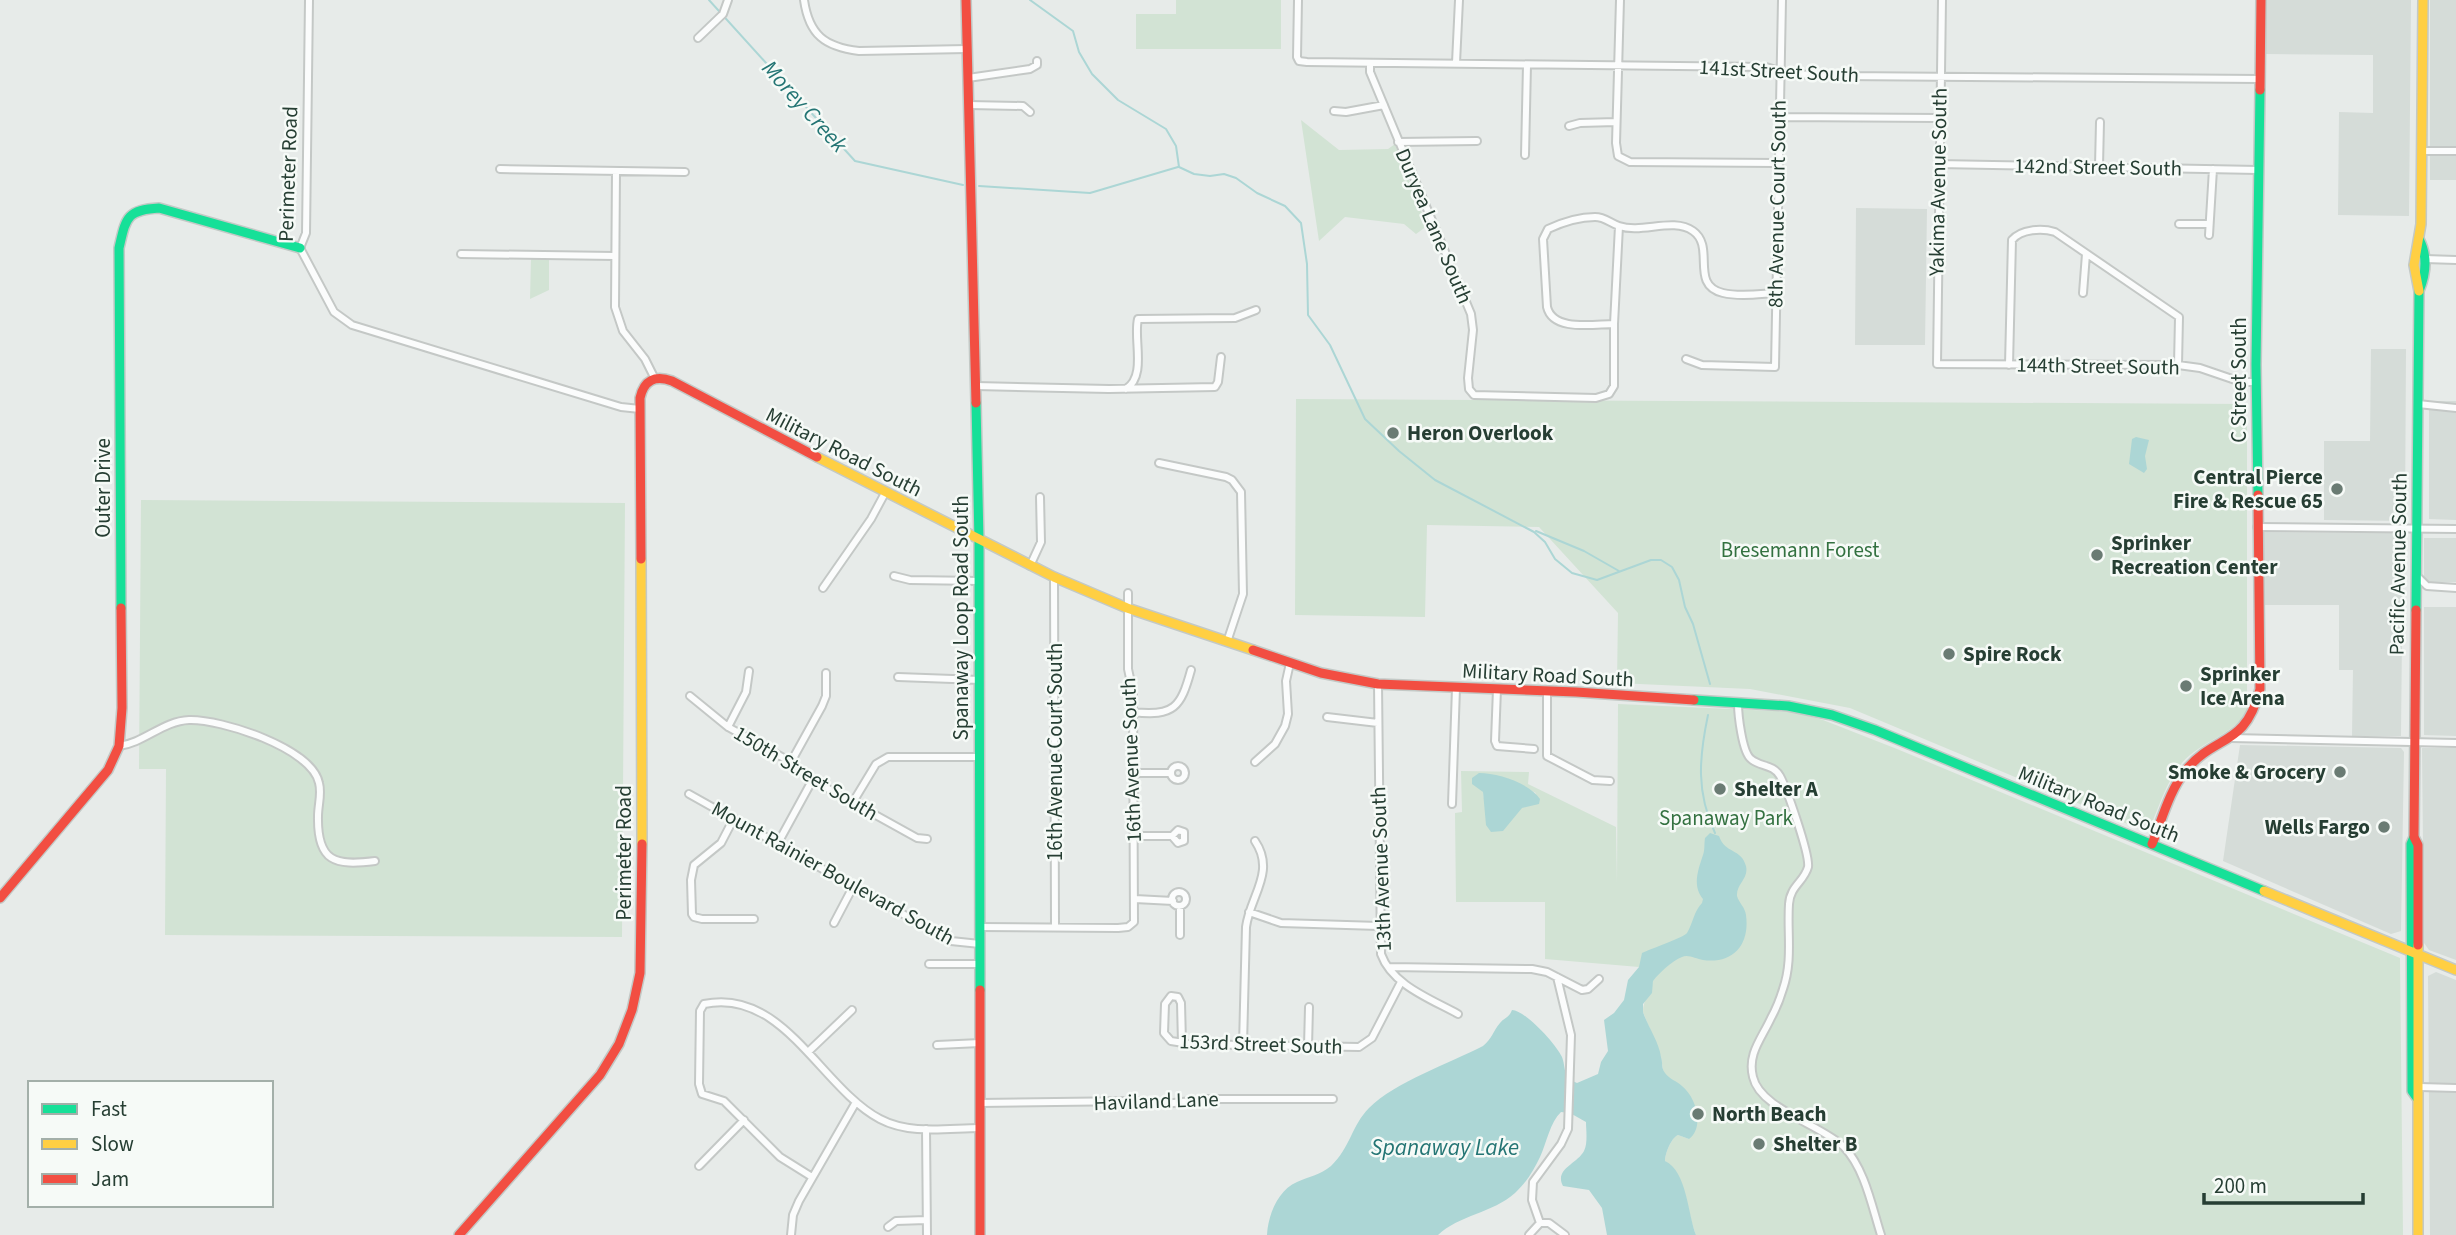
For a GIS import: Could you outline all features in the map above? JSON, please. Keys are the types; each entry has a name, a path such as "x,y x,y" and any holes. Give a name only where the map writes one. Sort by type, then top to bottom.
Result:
{"main road":[{"name":"Spanaway Loop Road South","path":"966,0 979,541 980,1235"},
{"name":"C Street South","path":"2152,844 2185,771 2244,727 2253,713 2260,689 2256,382 2261,0"},
{"name":"Pacific Avenue South","path":"2419,292 2414,281 2415,247 2419,239 2422,151 2423,0"},
{"name":"Outer Drive","path":"0,898 101,781 119,746 122,688 119,248 124,221 134,212 159,208 300,248"},
{"name":"Pacific Avenue South","path":"2417,1098 2412,1091 2418,845 2414,837 2415,598 2419,292 2425,259 2424,247 2419,239"},
{"name":"Perimeter Road","path":"459,1235 600,1076 619,1044 632,1010 642,946 640,410 642,386 654,377"},
{"name":"Military Road South","path":"654,377 672,381 1054,578 1127,608 1290,663 1340,678 1378,684 1738,703 1800,708 1845,719 2456,970"},
{"name":"Pacific Avenue South","path":"2414,954 2420,1087 2417,1098 2418,1235"}],"street":[{"name":"Perimeter Road","path":"309,0 306,233 300,248 334,312 348,323 621,407 640,410"},
{"path":"698,38 723,14 728,0"},
{"path":"804,0 809,21 820,38 834,45 859,51 967,49"},
{"name":"141st Street South","path":"1298,0 1296,54 1299,61 1766,67 1789,74 1842,76 2260,79"},
{"path":"1457,62 1459,0"},
{"path":"1620,0 1616,122 1616,149 1620,158 1644,162 1778,163"},
{"name":"8th Avenue Court South","path":"1686,359 1702,365 1775,367 1782,0"},
{"name":"Yakima Avenue South","path":"1937,364 1942,0"},
{"path":"968,78 1030,69 1037,65 1037,61"},
{"name":"Duryea Lane South","path":"1370,63 1370,72 1398,142 1472,317 1468,378 1472,393 1477,396 1538,398 1596,398 1609,394 1614,386 1614,324"},
{"path":"1525,155 1527,65"},
{"path":"969,105 1023,106 1030,112"},
{"path":"1334,111 1346,112 1384,105"},
{"path":"1779,117 1940,118"},
{"path":"1569,126 1616,122"},
{"path":"2099,166 2100,122"},
{"path":"1398,142 1477,141"},
{"path":"2422,151 2456,151"},
{"name":"142nd Street South","path":"1938,164 2258,170"},
{"path":"500,169 685,172"},
{"path":"2209,235 2213,169"},
{"path":"616,171 615,307 623,331 645,359 654,377"},
{"path":"1619,226 1614,324 1563,323 1551,318 1547,307 1543,239 1545,232 1581,218 1601,218 1619,226 1688,229 1696,233 1701,241 1703,274 1709,286 1724,294 1776,293"},
{"path":"2179,224 2209,224"},
{"path":"2009,365 2012,240 2016,236 2046,229 2055,232 2176,314 2180,323 2178,365"},
{"path":"461,254 615,256"},
{"path":"2083,293 2086,254"},
{"path":"2425,259 2456,260"},
{"path":"1126,389 1133,383 1136,373 1137,320 1235,318 1256,310"},
{"path":"976,386 1126,389 1210,387 1216,386 1218,382 1220,357"},
{"name":"144th Street South","path":"1937,364 2178,365 2200,368 2227,379 2256,382"},
{"path":"2418,404 2456,408"},
{"path":"1159,463 1226,477 1232,480 1241,492 1243,594 1227,642"},
{"path":"823,588 872,519 885,493"},
{"path":"1030,566 1041,542 1040,497"},
{"path":"2257,527 2456,529"},
{"path":"2416,575 2423,584 2456,587"},
{"path":"894,576 910,580 979,581"},
{"name":"16th Avenue Court South","path":"1054,578 1055,926"},
{"path":"2415,598 2423,591 2436,587"},
{"name":"16th Avenue South","path":"1055,926 1118,928 1131,926 1134,920 1133,686 1128,668 1128,593"},
{"path":"1255,762 1275,744 1285,726 1288,714 1286,681 1290,663"},
{"path":"1133,712 1164,713 1172,709 1181,701 1191,670"},
{"path":"728,727 746,692 749,671"},
{"path":"791,762 822,706 826,673"},
{"path":"898,677 980,680"},
{"name":"13th Avenue South","path":"1378,684 1381,954 1401,982 1458,1014"},
{"path":"1452,804 1456,688"},
{"path":"1497,689 1497,746 1534,749"},
{"path":"1547,691 1547,756 1594,780 1611,781"},
{"name":"150th Street South","path":"690,696 728,727 791,762 813,779 916,838 926,839"},
{"path":"1738,703 1746,751 1751,759 1776,769 1780,776 1808,864 1791,893 1788,971 1771,1018 1753,1052 1753,1077 1756,1086 1766,1097 1831,1137 1852,1157 1860,1172 1881,1235"},
{"path":"1327,717 1378,723"},
{"path":"119,746 172,723 187,720 230,726 282,746 313,771 319,782 318,832 326,853 333,860 349,864 375,860"},
{"path":"2232,738 2456,743"},
{"path":"853,802 876,764 888,757 980,757"},
{"path":"1134,773 1171,773"},
{"path":"778,843 813,779"},
{"name":"Mount Rainier Boulevard South","path":"689,794 951,941 980,944"},
{"path":"734,818 721,843 694,865 691,912 694,917 754,919"},
{"path":"1135,836 1172,836"},
{"path":"1243,1045 1246,927 1249,912 1264,876 1263,854 1255,841"},
{"path":"834,923 854,885"},
{"path":"1173,901 1175,894 1184,895 1186,901 1180,906"},
{"path":"1135,899 1173,901 1180,906"},
{"path":"1180,906 1180,935"},
{"path":"1249,912 1281,923 1379,926"},
{"path":"980,927 1055,926"},
{"path":"929,964 980,964"},
{"path":"1389,967 1532,969 1547,972 1582,990 1588,989 1599,979"},
{"path":"1540,1223 1532,1200 1533,1182 1566,1137 1569,1117 1571,1035 1557,977"},
{"name":"153rd Street South","path":"1182,1043 1181,1003 1174,995 1168,997 1165,1004 1164,1033 1168,1040 1182,1043 1354,1047 1367,1043 1372,1038 1401,982"},
{"path":"812,1177 780,1157 724,1101 701,1092 700,1011 704,1004 729,1004 757,1011 778,1023 856,1102 873,1115 890,1123 926,1129 980,1128"},
{"path":"1308,1047 1309,1007"},
{"path":"808,1052 852,1010"},
{"path":"937,1045 980,1043"},
{"path":"2420,1087 2456,1088"},
{"name":"Haviland Lane","path":"980,1103 1135,1101 1165,1104 1208,1099 1333,1099"},
{"path":"791,1235 793,1214 856,1102"},
{"path":"699,1166 744,1121"},
{"path":"926,1129 927,1235"},
{"path":"888,1227 896,1222 926,1220"},
{"path":"1529,1235 1540,1223 1549,1223 1565,1235"}],"shaded area":[{"path":"2266,0 2411,0 2409,216 2338,215 2339,112 2373,113 2373,55 2266,54"},
{"path":"2430,0 2456,0 2456,180 2430,180"},
{"path":"1856,208 1927,209 1925,345 1855,345"},
{"path":"2371,349 2406,349 2405,521 2324,520 2324,441 2370,441"},
{"path":"2429,401 2456,401 2456,520 2429,519"},
{"path":"2261,532 2403,533 2401,736 2352,736 2353,670 2339,670 2339,605 2264,605"},
{"path":"2424,538 2456,538 2456,582 2424,582"},
{"path":"2424,607 2456,607 2456,736 2424,735"},
{"path":"2240,745 2401,748 2404,752 2401,931 2391,934 2223,861"},
{"path":"2422,748 2456,748 2456,960 2429,950 2424,943"},
{"path":"2436,972 2456,980 2456,1235 2430,1235 2428,976"}],"green space":[{"path":"1176,0 1281,0 1281,49 1136,49 1136,14 1176,14"},
{"path":"1301,120 1339,150 1388,149 1395,144 1427,226 1416,234 1404,224 1345,217 1319,241"},
{"path":"531,258 549,259 549,290 530,299"},
{"name":"Bresemann Forest","path":"1296,399 2247,404 2247,713 2233,727 2183,762 2166,788 2150,827 2142,830 1850,708 1750,689 1617,683 1618,613 1539,527 1427,525 1425,617 1295,615"},
{"path":"141,500 625,503 622,937 165,935 166,769 139,769"},
{"name":"Spanaway Park","path":"1618,704 1794,712 1823,720 1897,749 2400,958 2403,1235 1696,1235 1682,1186 1673,1169 1665,1161 1675,1137 1678,1135 1689,1139 1643,1012 1653,981 1639,967 1545,959 1545,902 1456,902 1455,813 1462,812 1461,771 1529,772 1528,784 1616,827 1617,884","holes":["1502,777 1536,793 1522,808 1485,805 1483,792"]}],"water":[{"path":"2136,437 2149,440 2145,456 2147,469 2144,473 2129,464 2132,439"},
{"path":"1479,773 1504,777 1521,784 1535,793 1540,799 1539,804 1522,808 1503,831 1491,832 1486,825 1483,792 1472,784 1472,778"},
{"name":"Spanaway Lake","path":"1710,833 1719,836 1725,846 1741,856 1746,866 1746,874 1738,888 1737,896 1746,915 1747,926 1742,943 1737,950 1723,959 1703,960 1687,956 1674,961 1653,981 1652,993 1643,1004 1643,1012 1660,1051 1664,1071 1687,1091 1697,1112 1694,1134 1689,1139 1678,1135 1675,1137 1665,1161 1678,1174 1696,1235 1607,1235 1602,1208 1589,1190 1563,1186 1561,1180 1564,1171 1584,1151 1586,1122 1570,1113 1561,1112 1551,1127 1535,1167 1519,1189 1506,1200 1446,1228 1438,1235 1267,1235 1269,1219 1279,1197 1290,1186 1331,1166 1343,1152 1369,1108 1408,1081 1483,1046 1512,1010 1525,1016 1554,1044 1562,1057 1568,1079 1577,1083 1598,1074 1608,1051 1604,1020 1614,1013 1624,1000 1628,980 1639,967 1642,953 1685,935 1702,903 1697,878 1705,838"}],"waterway":[{"name":"Morey Creek","path":"709,0 855,161 963,185"},
{"path":"1030,0 1073,31 1079,52 1092,74 1118,100 1166,129 1176,146 1179,167 1194,174 1224,174 1236,178 1257,193 1285,206 1301,223 1307,264 1308,315 1330,345 1365,419 1435,480 1534,532 1545,542 1555,559 1572,573 1597,580 1651,560 1661,560 1672,567 1679,580 1710,684"},
{"name":"Morey Creek","path":"979,186 1090,193 1178,167"},
{"path":"1536,531 1584,551 1619,571"},
{"path":"1708,715 1701,775 1705,803 1715,833"}],"traffic: fast":[{"path":"2258,495 2256,365 2260,90"},
{"path":"121,608 119,248 126,223 140,211 159,208 300,248"},
{"path":"2416,610 2419,291 2425,265 2419,239"},
{"path":"976,403 980,990"},
{"path":"1694,700 1788,706 1832,715 1875,730 2264,891"},
{"path":"2414,837 2411,844 2412,1091 2417,1098"}],"traffic: slow":[{"path":"2419,291 2414,265 2421,224 2423,0"},
{"path":"817,457 1054,577 1127,608 1253,650"},
{"path":"641,559 642,844"},
{"path":"2264,891 2456,970"},
{"path":"2418,945 2418,1235"}],"traffic: jam":[{"path":"966,0 976,403"},
{"path":"2260,90 2261,0"},
{"path":"641,559 640,398 644,387 651,380 672,381 817,457"},
{"path":"2152,844 2170,796 2180,778 2197,758 2238,731 2254,708 2260,689 2258,495"},
{"path":"0,898 108,770 119,746 122,708 121,608"},
{"path":"2416,610 2414,837 2418,845 2418,945"},
{"path":"1253,650 1321,673 1378,684 1694,700"},
{"path":"459,1235 600,1075 619,1044 632,1010 640,973 642,844"},
{"path":"980,990 980,1235"}],"place":[{"name":"Heron Overlook","path":"1393,433"},
{"name":"Central Pierce Fire & Rescue 65","path":"2337,489"},
{"name":"Sprinker Recreation Center","path":"2097,555"},
{"name":"Spire Rock","path":"1949,654"},
{"name":"Sprinker Ice Arena","path":"2186,686"},
{"name":"Smoke & Grocery","path":"2340,772"},
{"name":"Shelter A","path":"1720,789"},
{"name":"Wells Fargo","path":"2384,827"},
{"name":"North Beach","path":"1698,1114"},
{"name":"Shelter B","path":"1759,1144"}]}
